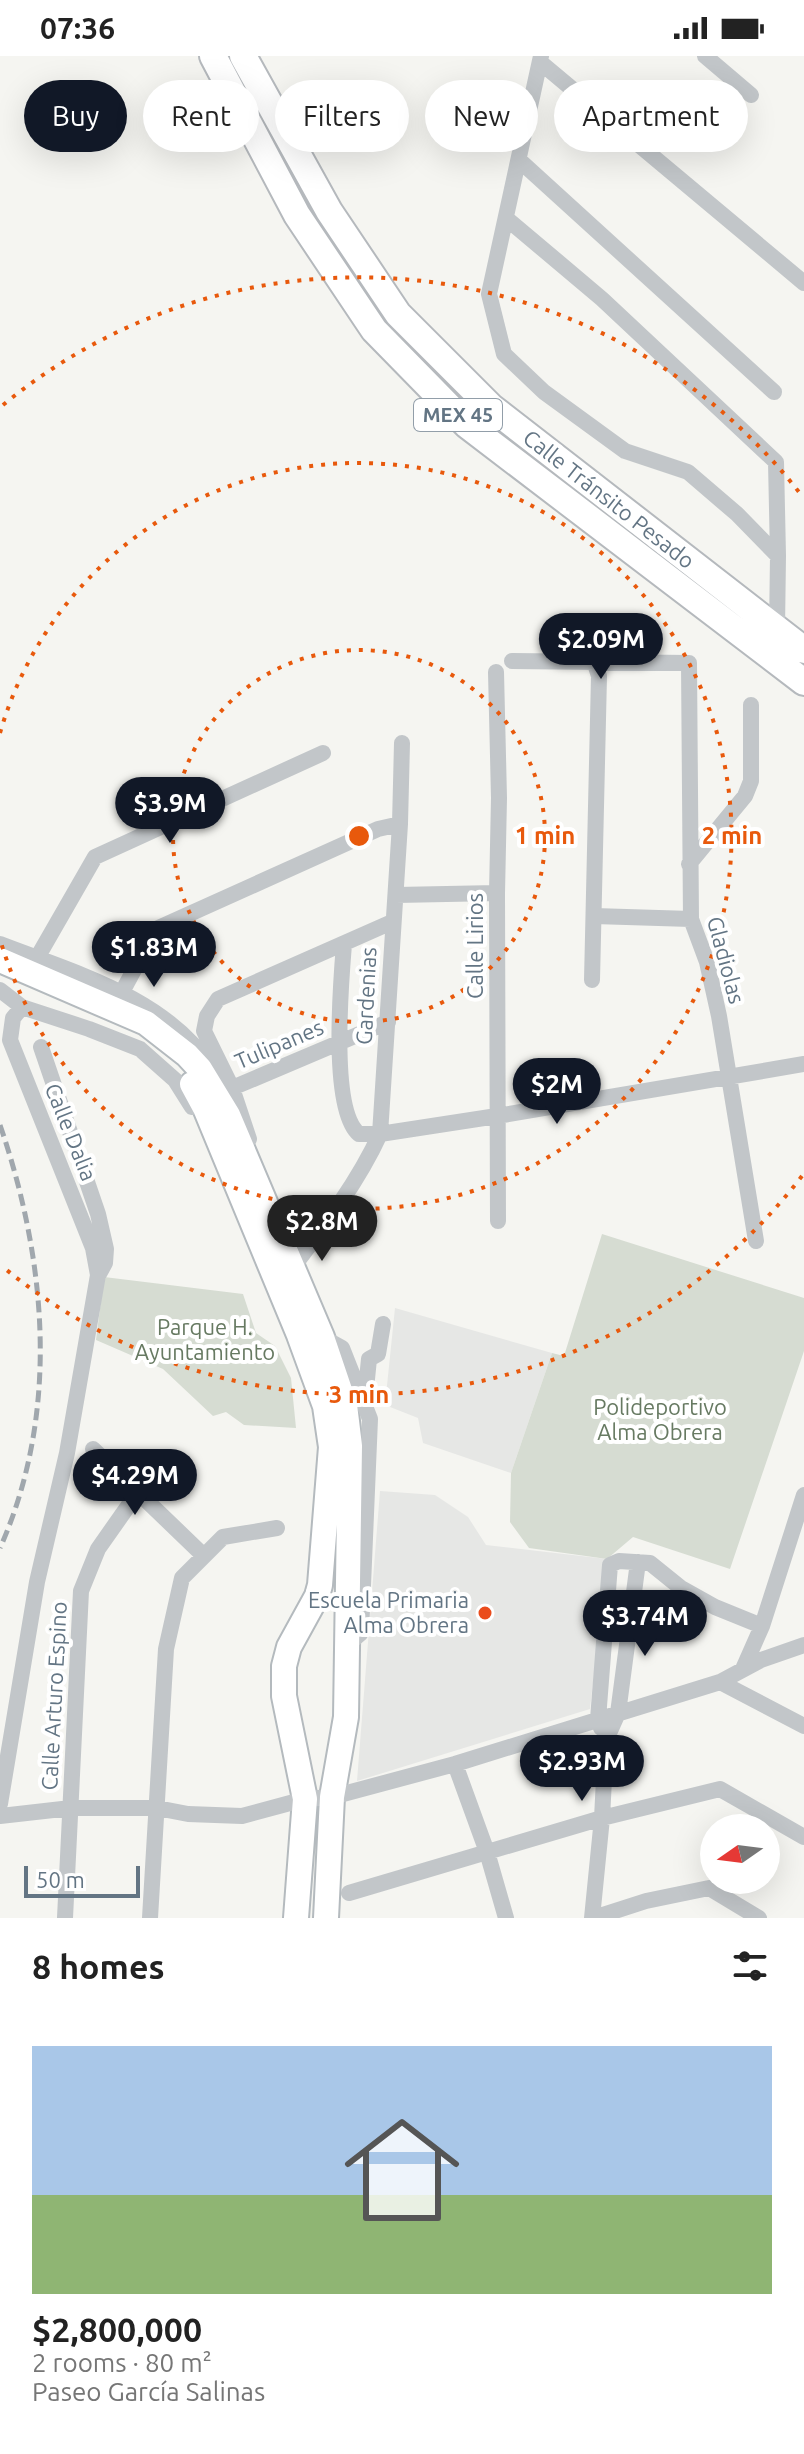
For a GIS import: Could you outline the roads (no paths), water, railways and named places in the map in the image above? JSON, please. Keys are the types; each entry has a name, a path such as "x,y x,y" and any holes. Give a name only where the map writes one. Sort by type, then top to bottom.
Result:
{"main road":[{"name":"Calle Tránsito Pesado","path":"213,56 297,215 374,330 467,425 804,682"},
{"name":"Calle Tránsito Pesado","path":"243,56 329,211 398,314 491,407 804,650"},
{"path":"0,960 146,1023 183,1060 299,1335 345,1404"},
{"path":"0,974 129,1025 163,1049 200,1069 228,1115 322,1337 345,1404 350,1446 346,1717 332,1797 326,1918"},
{"path":"296,1918 305,1799 284,1696 284,1666 289,1647 320,1585 331,1447 345,1404"}],"street":[{"path":"705,56 751,95"},
{"path":"778,556 737,514 688,472 625,451 544,392 504,354 489,294 540,59 804,283"},
{"path":"519,160 774,392"},
{"path":"506,218 602,299 776,462 777,629"},
{"path":"512,661 594,661 599,676 592,980"},
{"name":"Gladiolas","path":"594,661 689,663 691,919 707,962 719,1016 756,1241"},
{"name":"Calle Lirios","path":"496,672 499,798 498,1221"},
{"path":"689,864 745,796 751,781 751,705"},
{"name":"Gardenias","path":"293,1267 320,1234 380,1134 400,824 402,743"},
{"path":"37,958 95,857 323,753"},
{"path":"121,994 156,929 378,829 400,824"},
{"path":"396,895 497,893"},
{"path":"594,916 691,919"},
{"path":"257,1183 251,1148 232,1088 204,1031 207,1016 218,999 392,922"},
{"path":"0,944 121,994 159,1014 199,1050 222,1085 228,1115"},
{"path":"344,944 338,1044 349,1121 359,1134 380,1134 497,1116 804,1064"},
{"path":"0,990 22,1007 140,1049 175,1080 204,1133 220,1147"},
{"name":"Calle Dalia","path":"22,1007 13,1018 10,1040 93,1248 98,1275"},
{"name":"Tulipanes","path":"232,1088 388,1022"},
{"path":"0,1804 37,1582 67,1453 98,1275 105,1263 106,1249 98,1214 41,1047"},
{"path":"345,1404 369,1359 378,1354 383,1324"},
{"path":"93,1449 204,1556"},
{"name":"Calle Arturo Espino","path":"65,1918 81,1591 98,1549 138,1492"},
{"path":"743,1669 762,1626 804,1495"},
{"path":"150,1918 166,1649 182,1578 223,1537 277,1528"},
{"path":"606,1740 598,1719 610,1565 619,1561 650,1563 681,1588 715,1607 762,1626"},
{"path":"638,1562 618,1713 606,1740 592,1918 646,1901 709,1888 759,1918"},
{"path":"0,1816 71,1808 157,1808 188,1814 242,1816 305,1799 332,1797 455,1764 720,1682 743,1669 799,1650"},
{"path":"720,1682 804,1726"},
{"path":"455,1764 487,1852 506,1918"},
{"path":"349,1893 602,1818 720,1789 804,1837"}],"railway":[{"path":"0,1125 28,1230 40,1337 39,1391 32,1444 19,1497 0,1548"}],"place":[{"name":"Escuela Primaria Alma Obrera","path":"485,1613"}],"park label":[{"name":"Parque H. Ayuntamiento","path":"205,1340"},
{"name":"Polideportivo Alma Obrera","path":"660,1420"}]}
